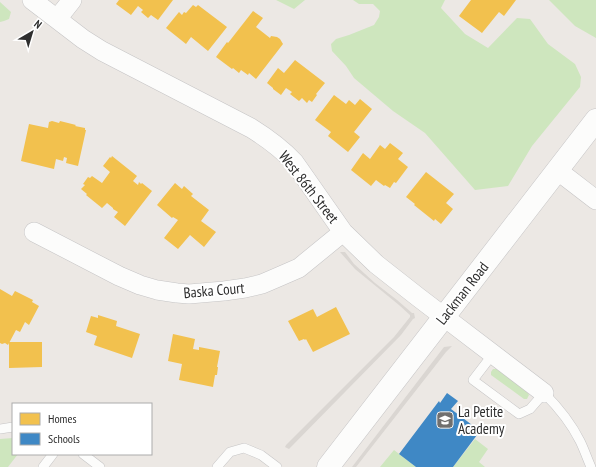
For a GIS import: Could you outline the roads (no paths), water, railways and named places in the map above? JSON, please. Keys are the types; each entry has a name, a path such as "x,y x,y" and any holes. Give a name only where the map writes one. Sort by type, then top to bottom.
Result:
{"main road":[{"name":"Lackman Road","path":"328,467 596,120"}],"street":[{"name":"West 86th Street","path":"32,0 83,39 102,51 265,136 286,153 294,162 344,232 376,264 544,393"},
{"path":"57,19 72,0"},
{"path":"557,170 596,200"},
{"name":"Baska Court","path":"34,232 119,276 140,285 177,294 189,294 246,288 262,284 299,268 344,232"}],"lane":[{"path":"493,354 473,380 519,414 530,409 544,393 566,418 579,440 591,467"},
{"path":"0,429 12,427"},
{"path":"217,467 230,452 244,448 260,455 277,467"},
{"path":"42,467 52,455"},
{"path":"84,455 100,467"}],"place":[{"name":"La Petite Academy","path":"445,420"}]}
